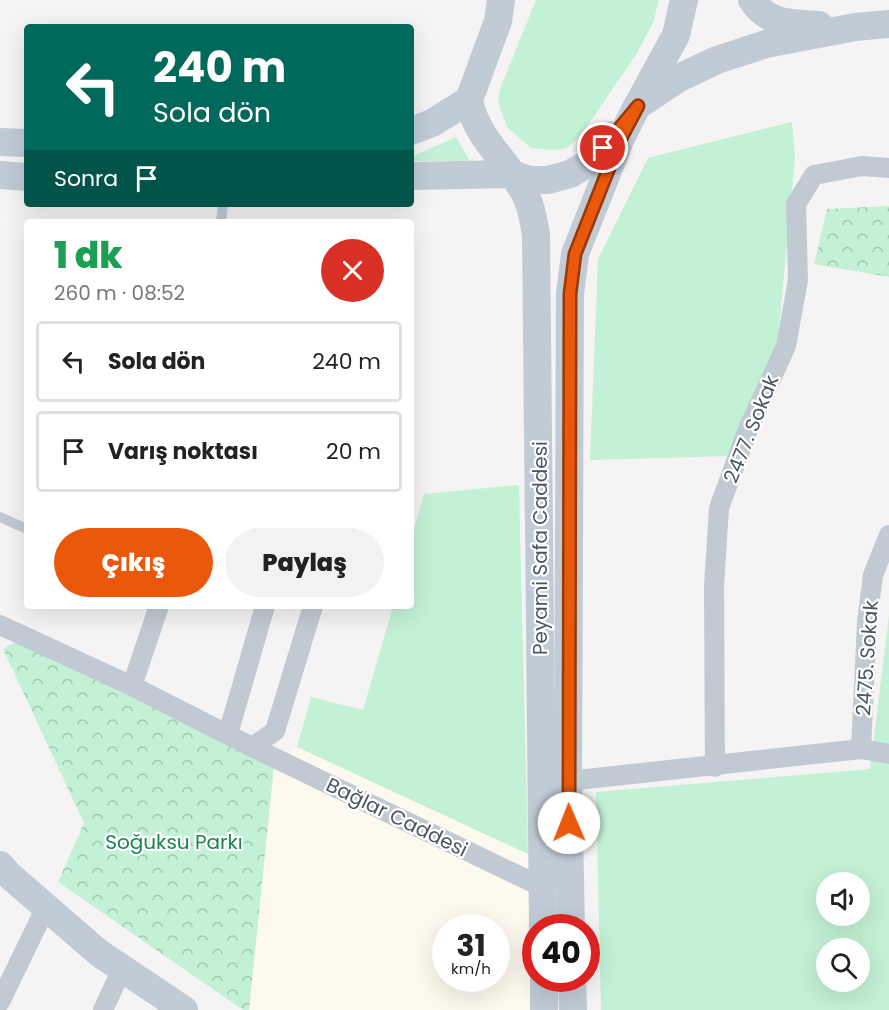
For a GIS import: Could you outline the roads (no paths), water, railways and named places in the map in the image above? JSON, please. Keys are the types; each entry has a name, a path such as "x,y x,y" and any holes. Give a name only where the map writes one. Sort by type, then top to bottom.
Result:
{"street":[{"path":"414,130 432,123 470,100 498,21 501,0"},
{"path":"414,176 512,174 529,180 548,180 570,174 591,162 638,106 676,35 684,0"},
{"path":"752,0 759,11 773,20 855,27"},
{"path":"638,106 679,78 717,60 766,44 855,27 889,24"},
{"name":"Peyami Safa Caddesi","path":"470,100 471,111 479,130 528,199 536,235 543,914"},
{"name":"Peyami Safa Caddesi","path":"571,914 568,781 570,294 575,254 620,140 638,106"},
{"path":"0,142 24,143"},
{"name":"2477. Sokak","path":"715,767 714,586 719,508 748,429 786,346 798,280 796,204 814,175 862,166 889,168"},
{"path":"0,175 24,177"},
{"name":"2475. Sokak","path":"861,749 867,622 873,575 889,535"},
{"path":"132,686 158,609"},
{"path":"228,734 264,609"},
{"path":"252,747 275,731 312,609"},
{"name":"Bağlar Caddesi","path":"0,625 132,686 252,747 542,887"},
{"path":"568,781 715,767 861,749 889,754"},
{"path":"0,865 99,953 184,1010"},
{"path":"0,1002 46,907"},
{"path":"103,1010 122,969"},
{"path":"544,992 544,1010"},
{"path":"572,992 573,1010"}],"lane":[{"path":"0,517 24,528"}],"park label":[{"name":"Soğuksu Parkı","path":"174,842"}]}
